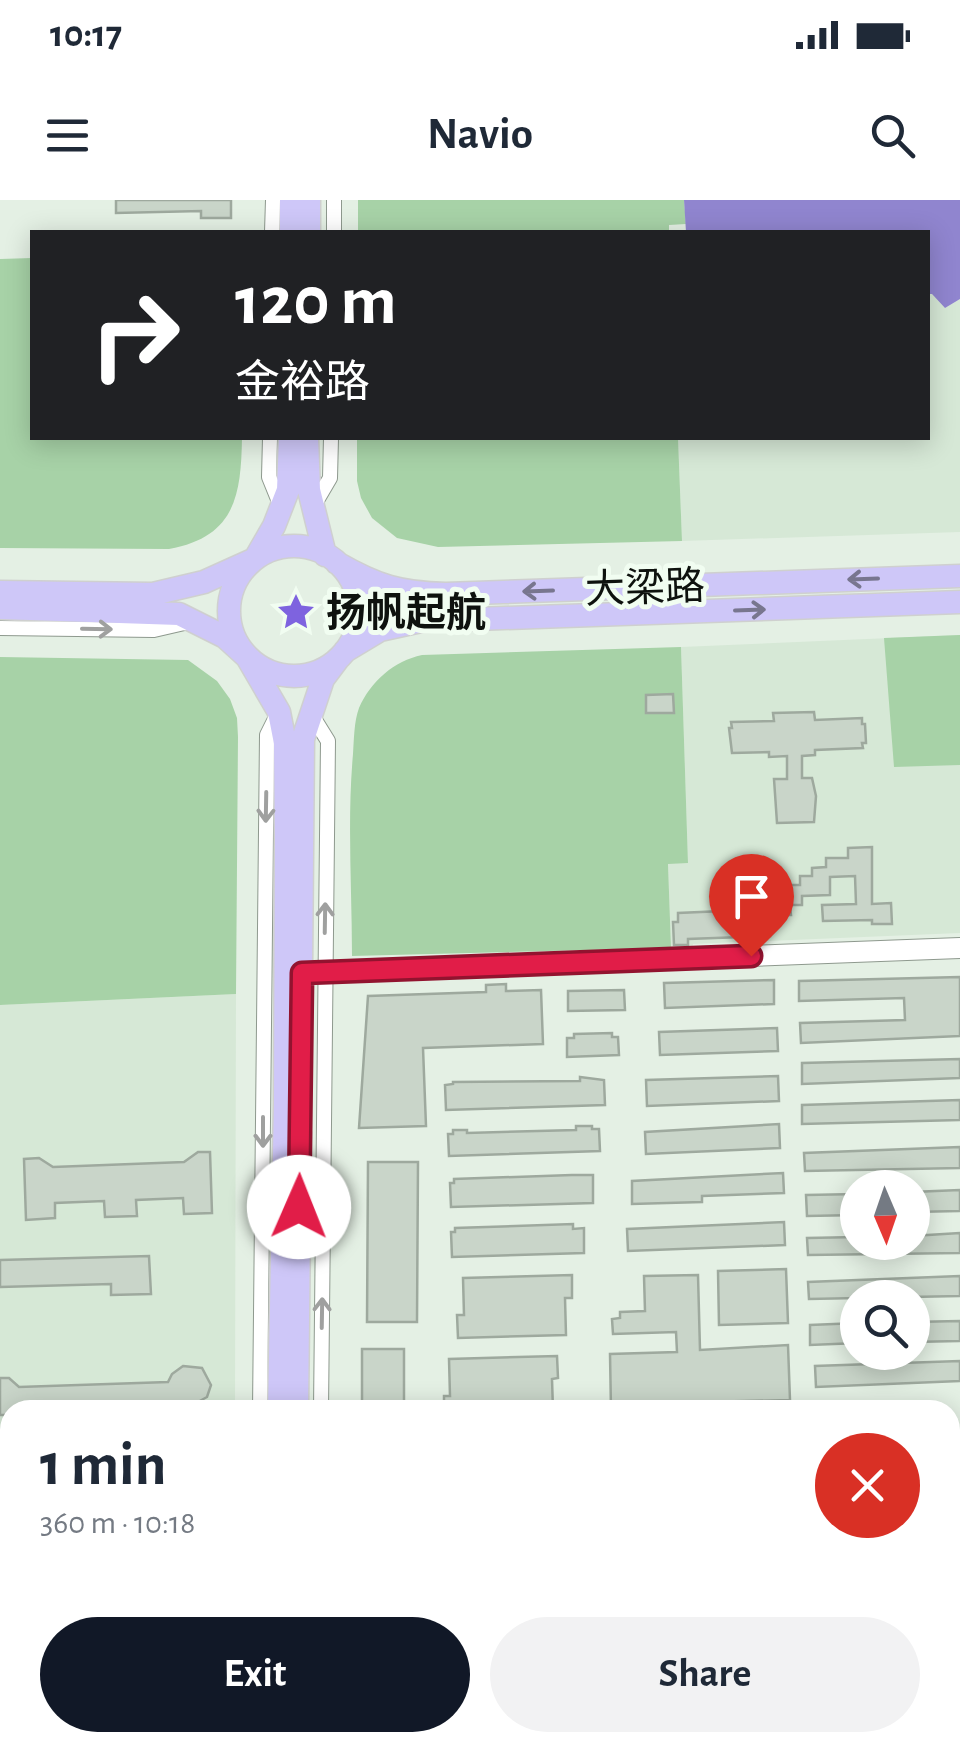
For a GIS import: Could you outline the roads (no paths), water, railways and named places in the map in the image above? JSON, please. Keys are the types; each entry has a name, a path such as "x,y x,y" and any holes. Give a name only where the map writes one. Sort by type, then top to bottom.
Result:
{"main road":[{"path":"290,230 291,200"},
{"path":"309,230 310,200"},
{"path":"279,1400 285,743 279,712 234,636 229,612 233,588 255,559 282,510 288,490 290,440"},
{"path":"297,1400 313,973 304,740 310,712 324,679 356,631 359,609 354,588 331,559 313,507 307,476 307,440"},
{"path":"0,592 153,594 204,582 274,550 295,546 331,559"},
{"name":"大梁路","path":"331,559 380,586 415,594 960,576"},
{"name":"大梁路","path":"342,655 380,630 421,621 960,602"},
{"path":"0,608 153,610 178,614 225,637 266,670 298,676 320,671 342,655"}],"street":[{"path":"272,200 272,230"},
{"path":"334,200 334,230"},
{"path":"270,440 269,477 282,510"},
{"path":"313,507 330,478 330,440"},
{"path":"0,628 154,630 194,621"},
{"path":"260,1400 267,735 279,712"},
{"path":"321,1400 313,973 960,948"}],"place":[{"name":"扬帆起航","path":"296,612"}]}
